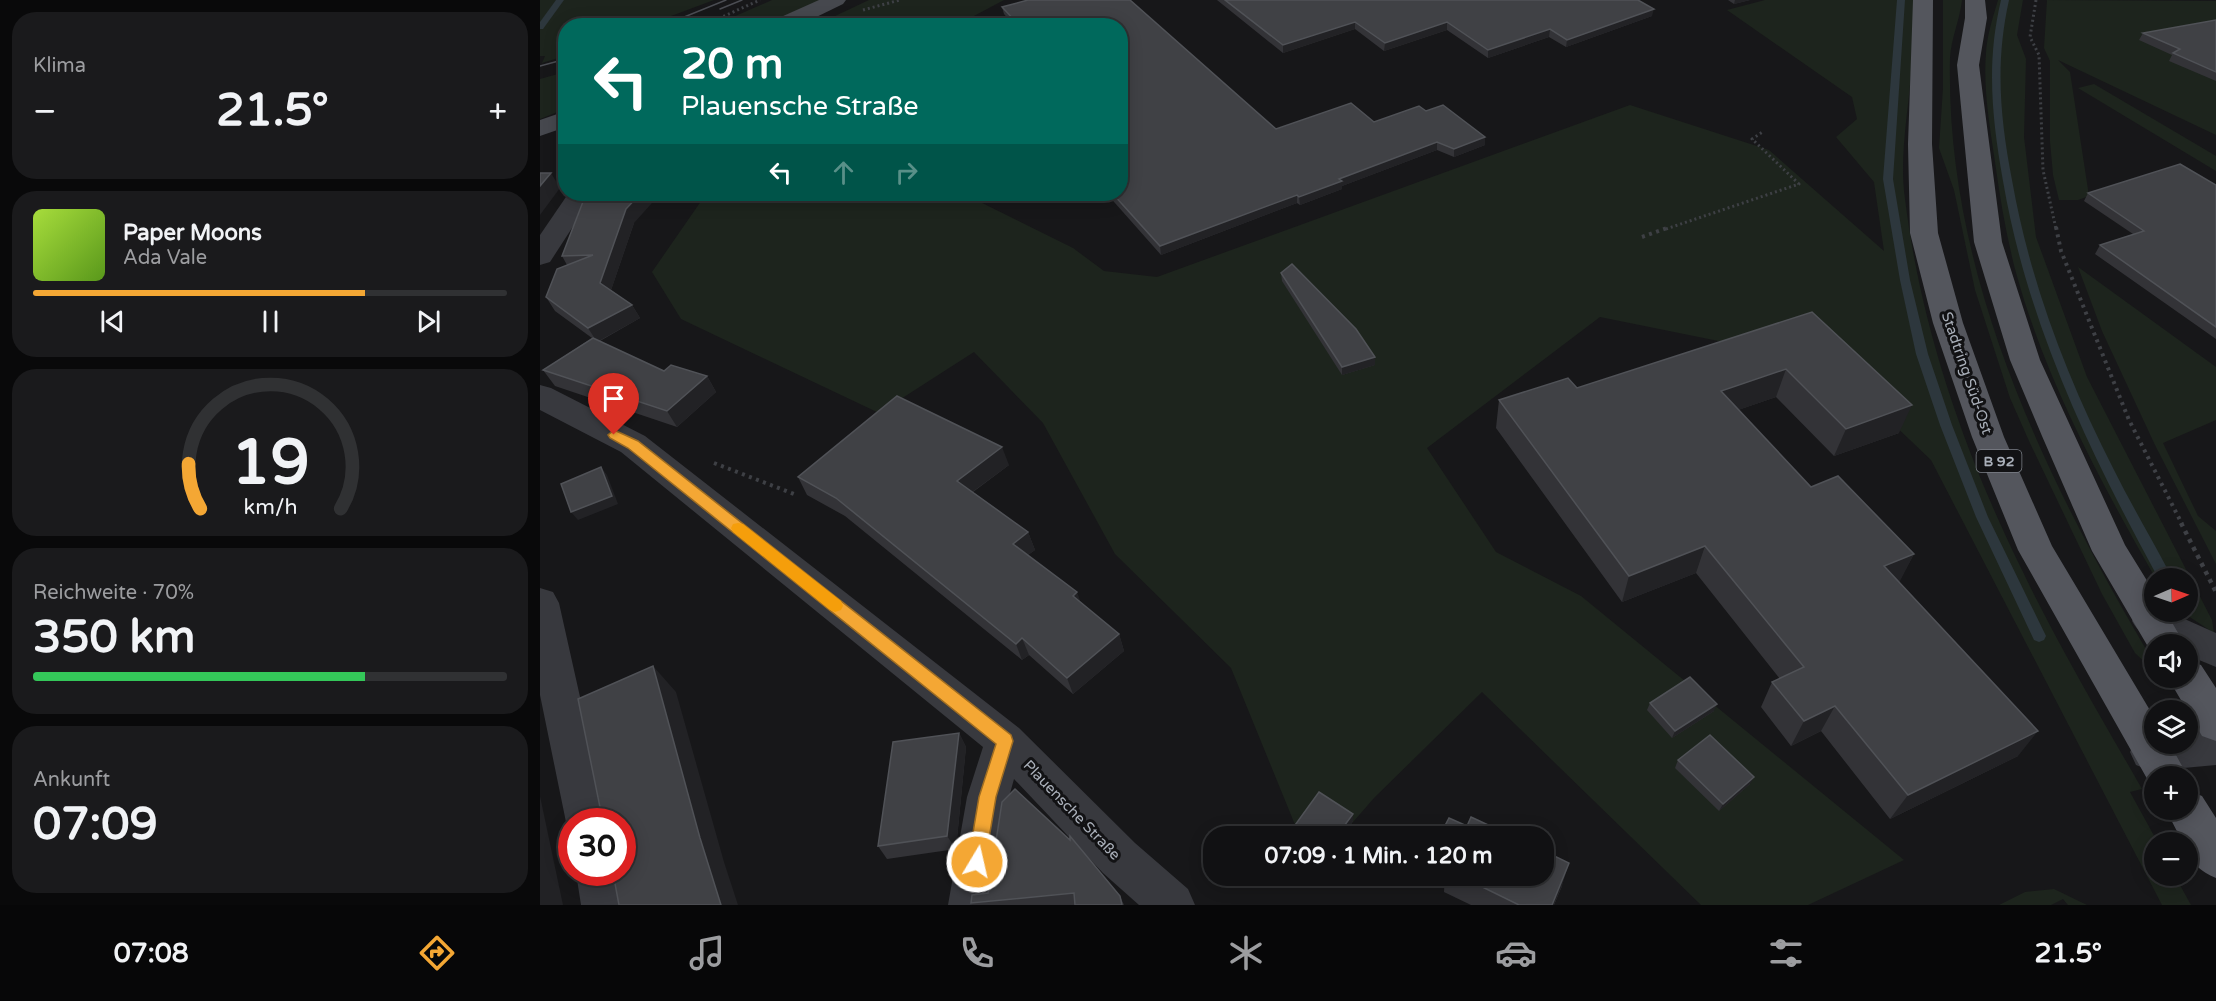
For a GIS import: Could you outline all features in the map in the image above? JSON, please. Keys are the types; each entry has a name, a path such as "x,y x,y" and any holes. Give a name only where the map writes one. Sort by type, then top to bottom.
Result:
{"main road":[{"path":"797,18 836,0"},
{"name":"Stadtring Süd-Ost","path":"1923,0 1920,144 1924,233 1948,323 1988,437 2036,550 2159,765"},
{"path":"1975,0 1976,18 1968,65 1988,242 2030,371 2110,551 2159,633"},
{"path":"540,129 558,121"},
{"path":"2194,688 2216,723"},
{"path":"2193,820 2216,857"}],"street":[{"path":"540,256 576,201"},
{"name":"Plauensche Straße","path":"540,396 633,444 1005,741 1119,858 1172,905"},
{"path":"540,603 584,808"},
{"path":"2159,633 2216,651"},
{"path":"970,905 988,797 1005,741"},
{"path":"2159,765 2216,746"},
{"path":"600,886 604,905"}],"path":[{"path":"721,18 760,0"},
{"path":"2036,0 2030,37 2039,55 2043,170 2061,251 2129,420 2216,592"},
{"path":"1642,237 1799,184 1752,139 1764,131"}],"shaded area":[{"path":"540,0 714,0 666,18 558,18 558,58 542,63 545,56 540,56"},
{"path":"772,0 822,0 780,18 731,18"},
{"path":"869,0 1004,0 970,18 831,18"},
{"path":"1765,0 1914,0 1912,64 1903,152 1903,183 1912,248 1934,343 1964,436 2001,526 2065,653 2142,789 2130,792 2152,832 2144,832 2144,870 1931,460 1803,338 1768,351 1600,317 1427,448 1496,552 1581,596 1904,860 1808,905 1701,905 1482,692 1374,798 1350,826 1296,826 1231,668 1115,554 1043,423 974,352 879,413 681,319 652,272 701,201 978,201 1073,248 1104,271 1157,277 1630,105 1769,150 1884,251 1874,182 1836,137 1857,119 1852,97 1727,10"},
{"path":"1943,0 1962,0 1950,58 1953,139 1965,219 1984,297 2010,374 2041,449 2076,522 2144,646 2144,661 2135,653 2102,594 2010,398 1975,290 1954,190 1939,148 1943,88"},
{"path":"1998,0 2023,0 2017,35 2026,59 2024,137 2036,237 2087,377 2185,568 2150,568 2076,428 2027,309 2006,229 1988,108 1985,67 1990,26"},
{"path":"2047,0 2216,1 2216,135 2058,60 2070,72 2089,196 2078,200 2059,200 2053,175 2050,141 2050,61 2044,48"},
{"path":"558,74 558,112 540,119 540,79"},
{"path":"2094,84 2216,156 2216,171 2078,88"},
{"path":"2078,267 2216,367 2216,420 2163,443 2198,516 2216,531 2216,564 2155,445 2102,331"},
{"path":"2198,593 2212,620 2214,633 2197,622"},
{"path":"2152,886 2181,886 2191,905 2162,905"},
{"path":"2054,889 2087,905 2068,905 2063,899 2051,905 1999,905 2025,892"}],"building":[{"path":"1028,0 1130,0 1276,129 1351,103 1374,122 1419,106 1426,111 1443,105 1485,137 1454,149 1437,142 1339,179 1342,181 1299,197 1297,195 1160,246 1119,201 1128,201 1128,18 1012,18 1002,7"},
{"path":"1225,0 1638,0 1654,9 1567,40 1550,29 1488,50 1447,22 1385,43 1355,22 1283,45"},
{"path":"2216,20 2216,72 2173,53 2180,49 2143,33"},
{"path":"2180,164 2216,185 2216,327 2100,245 2144,231 2088,193"},
{"path":"540,173 551,173 540,186"},
{"path":"583,201 633,201 626,209 600,283 632,305 588,328 546,297 557,269 593,255 562,256"},
{"path":"1292,264 1356,329 1375,357 1342,367 1281,273"},
{"path":"1812,312 1912,405 1846,429 1786,369 1721,391 1811,487 1838,476 1914,554 1884,566 2038,731 1908,795 1835,706 1804,721 1772,682 1804,667 1705,546 1629,576 1499,400 1568,378 1577,388"},
{"path":"593,338 664,371 671,365 707,376 667,411 543,370"},
{"path":"897,396 1002,447 957,481 1028,532 1013,544 1077,592 1073,596 1119,634 1067,678 1022,638 1016,644 836,498 798,477"},
{"path":"601,467 612,496 571,512 561,484"},
{"path":"653,666 700,838 721,905 619,905 615,886 636,886 636,808 600,808 578,699"},
{"path":"1690,677 1717,704 1675,731 1650,703"},
{"path":"959,733 947,836 878,846 893,742"},
{"path":"1710,735 1754,777 1723,804 1678,760"},
{"path":"1015,789 1070,840 1070,836 1120,896 1122,905 1075,905 1074,893 971,903 972,895 988,893 1002,802"},
{"path":"1319,792 1353,814 1344,826 1294,826"},
{"path":"1471,817 1490,826 1467,826"},
{"path":"1449,818 1467,826 1445,826"},
{"path":"1554,856 1569,863 1552,905 1519,905 1480,886 1554,886"}],"waterway":[{"path":"540,27 560,0"},
{"path":"1901,0 1888,179 1905,280 1922,354 1946,425 1982,517 2039,636"},
{"path":"2005,0 1995,60 1996,97 2013,213 2026,267 2062,371 2084,421 2160,568"}],"tram line":[{"path":"682,18 726,0"},
{"path":"720,9 742,0"},
{"path":"540,66 558,61"}],"slow traffic":[{"path":"738,528 835,606"}],"route":[{"path":"614,435 633,444 1005,741 988,797 977,862"}]}
